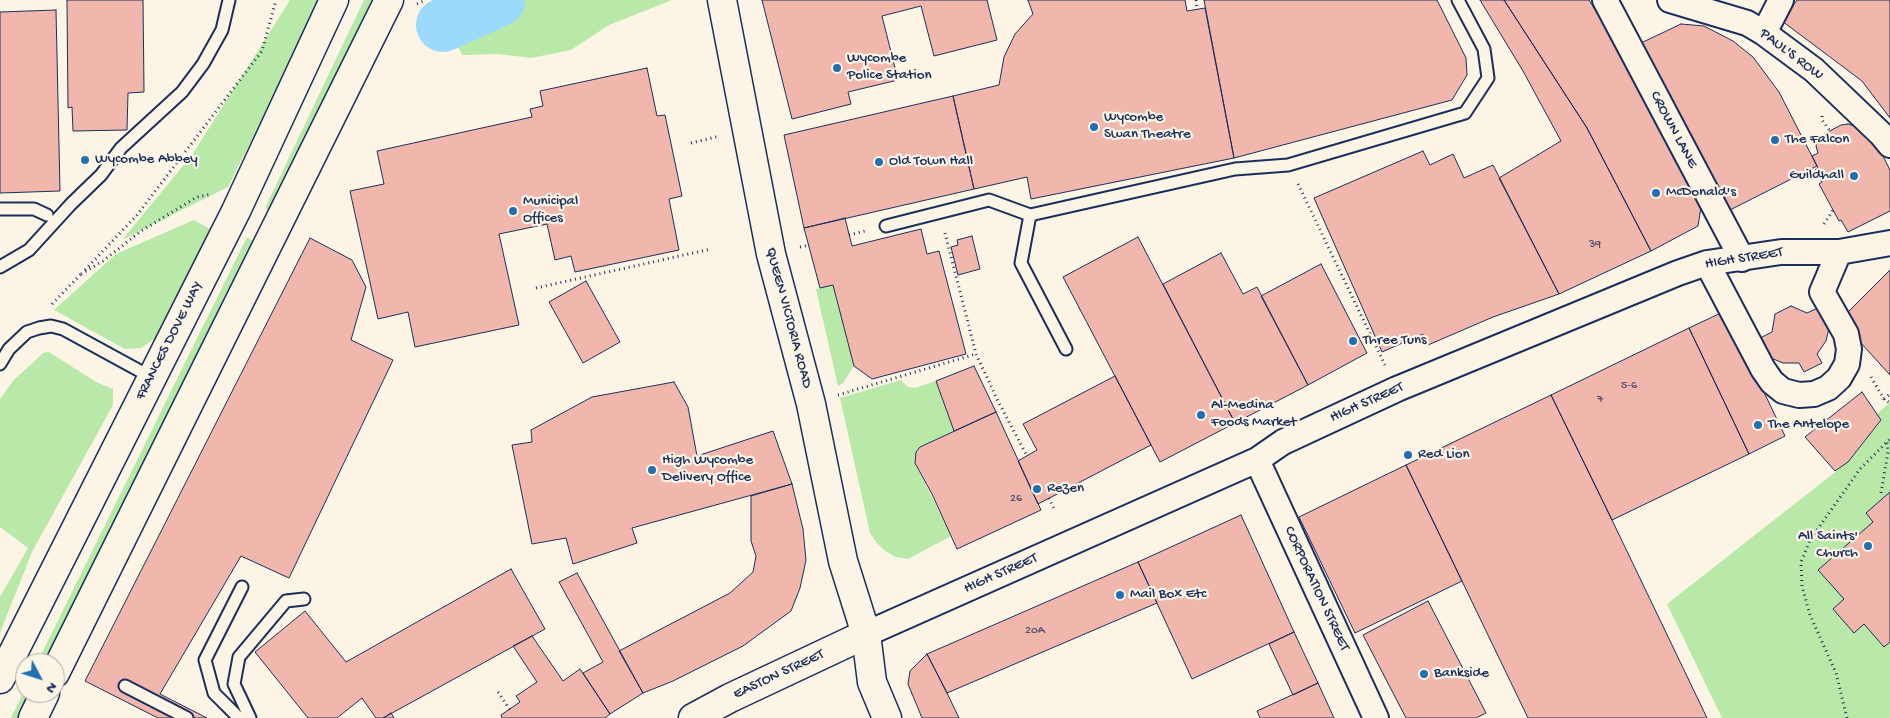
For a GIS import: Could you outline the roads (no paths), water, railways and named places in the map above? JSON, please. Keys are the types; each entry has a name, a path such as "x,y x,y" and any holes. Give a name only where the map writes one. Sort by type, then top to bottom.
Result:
{"main road":[{"name":"FRANCES DOVE WAY","path":"0,679 236,210 334,0"},
{"path":"65,653 389,0"},
{"name":"QUEEN VICTORIA ROAD","path":"722,0 771,254 811,404 839,544 866,634 872,682 887,718"},
{"name":"EASTON STREET","path":"693,718 730,698 866,634"},
{"path":"33,718 40,703"}],"street":[{"name":"CROWN LANE","path":"1605,0 1742,259"},
{"name":"PAUL'S ROW","path":"1670,0 1747,23 1764,33 1814,70 1881,134 1890,145"},
{"path":"1764,33 1781,0"},
{"name":"HIGH STREET","path":"866,634 1257,460 1282,442 1397,389 1678,273 1707,264 1782,252 1839,252 1890,243"},
{"path":"1707,264 1763,369 1772,382 1783,391 1799,395 1814,394 1828,388 1839,378 1847,364 1849,349 1846,334 1822,292 1839,252"},
{"name":"CORPORATION STREET","path":"1257,460 1376,718"}],"lane":[{"path":"0,267 28,250 101,175 121,148 182,92 204,64 222,30 228,0"},
{"path":"886,226 988,200 1030,215 1235,169 1288,165 1465,113 1488,78 1484,48 1458,0"},
{"path":"0,209 34,209 47,215"},
{"path":"1030,215 1021,263 1066,349"},
{"path":"0,364 9,349 27,332 51,326 63,329 151,377"},
{"path":"239,718 214,693 205,660 242,586"},
{"path":"250,718 234,684 239,657 286,601 304,598"},
{"path":"125,686 187,718"}],"waterway":[{"path":"443,25 498,0"}],"place":[{"name":"Wycombe Police Station","path":"837,68"},
{"name":"Wycombe Swan Theatre","path":"1094,127"},
{"name":"The Falcon","path":"1775,140"},
{"name":"Wycombe Abbey","path":"85,160"},
{"name":"Old Town Hall","path":"879,162"},
{"name":"Guildhall","path":"1854,176"},
{"name":"McDonald's","path":"1656,193"},
{"name":"Municipal Offices","path":"513,211"},
{"name":"Three Tuns","path":"1353,341"},
{"name":"Al-Medina Foods Market","path":"1201,415"},
{"name":"The Antelope","path":"1758,425"},
{"name":"Red Lion","path":"1408,455"},
{"name":"High Wycombe Delivery Office","path":"652,470"},
{"name":"Rezen","path":"1037,489"},
{"name":"All Saints' Church","path":"1868,546"},
{"name":"Mail Box Etc","path":"1120,595"},
{"name":"Bankside","path":"1424,674"}]}
